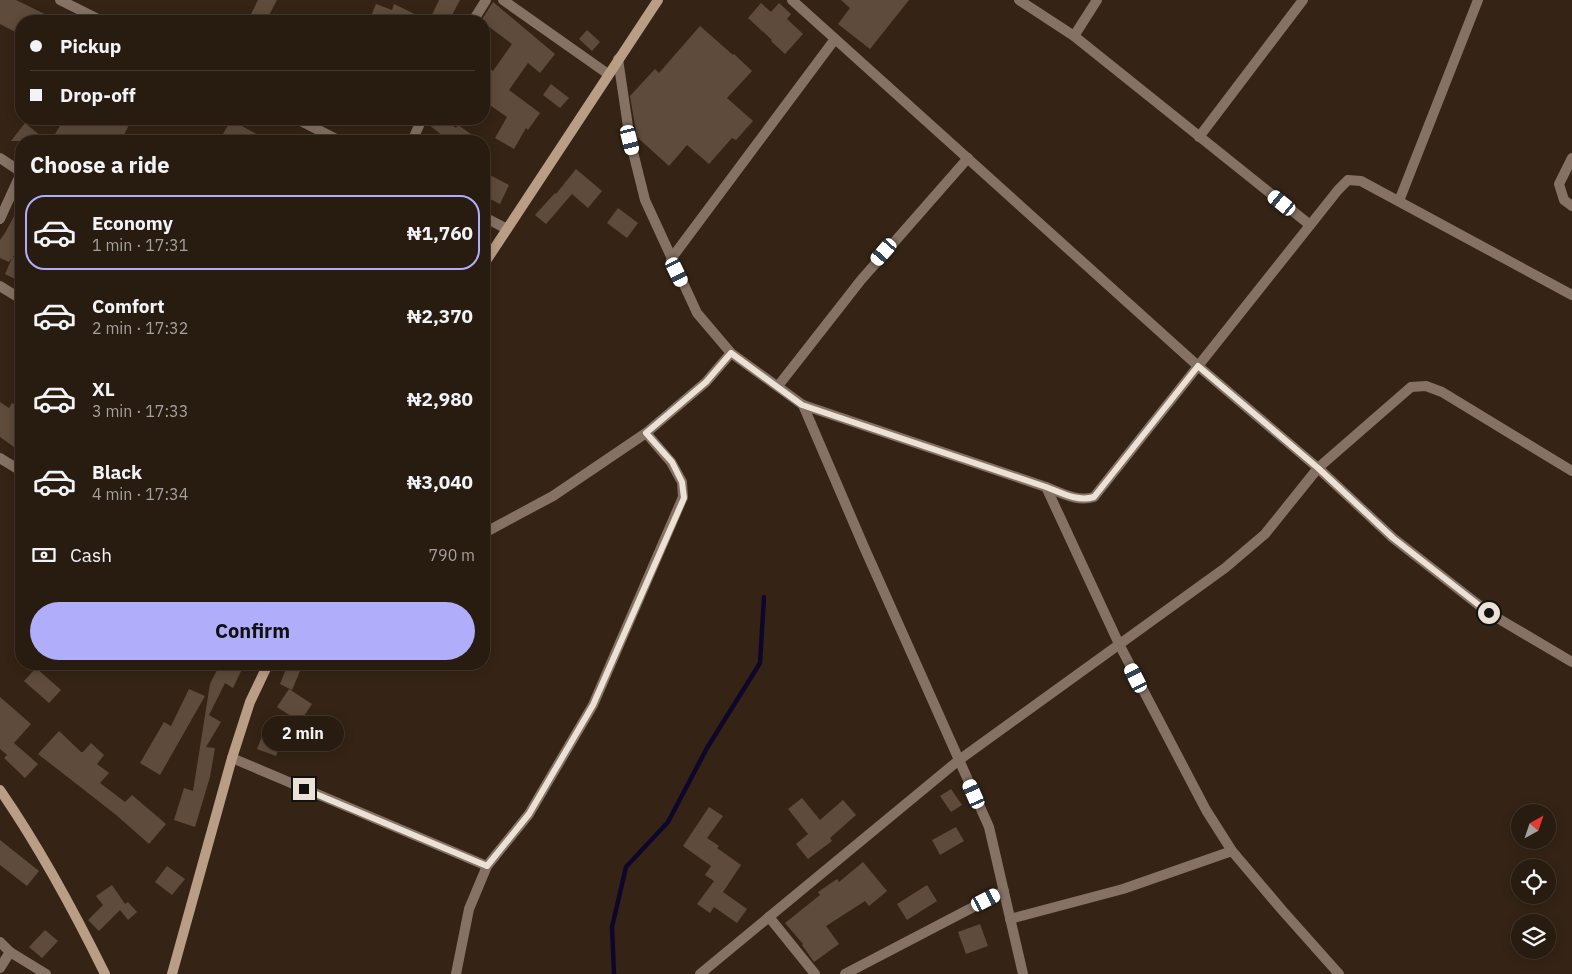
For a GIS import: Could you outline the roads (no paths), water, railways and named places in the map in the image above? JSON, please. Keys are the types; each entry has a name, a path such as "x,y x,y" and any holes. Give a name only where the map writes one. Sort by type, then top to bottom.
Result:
{"street":[{"path":"60,0 90,15"},
{"path":"477,15 486,0"},
{"path":"503,0 608,74"},
{"path":"490,255 658,0"},
{"path":"792,0 1198,366 1318,468 1393,538 1489,613 1572,662"},
{"path":"1019,0 1074,36 1310,225"},
{"path":"1074,36 1097,0"},
{"path":"1199,137 1303,0"},
{"path":"1399,201 1478,0"},
{"path":"671,259 835,39"},
{"path":"618,59 630,140 645,200 697,313 731,353 802,405 1046,487 1075,499 1085,500 1094,497 1338,190 1348,180 1362,181 1572,295"},
{"path":"309,125 328,135"},
{"path":"0,158 15,169"},
{"path":"778,386 861,280 968,158"},
{"path":"1572,158 1559,184 1564,200 1572,206"},
{"path":"0,219 15,186"},
{"path":"490,220 508,229"},
{"path":"0,286 15,295"},
{"path":"490,530 553,496 646,433 706,382 731,353"},
{"path":"700,974 958,760 1225,568 1265,534 1318,468 1410,387 1426,386 1442,392 1572,471"},
{"path":"802,405 989,827 1024,974"},
{"path":"456,974 469,909 487,866 529,814 593,705 684,498 682,482 672,462 646,433"},
{"path":"0,458 15,467"},
{"path":"1046,487 1119,644 1206,810 1232,852 1339,974"},
{"path":"172,974 232,758 250,702 265,670"},
{"path":"232,758 487,866"},
{"path":"2,796 72,907 106,974"},
{"path":"1010,919 1123,889 1232,852"},
{"path":"845,974 1004,891"},
{"path":"769,917 815,974"},
{"path":"0,942 10,952 46,974"},
{"path":"0,968 10,952"}],"waterway":[{"path":"614,974 612,927 626,867 668,822 707,748 760,663 764,597"}]}
